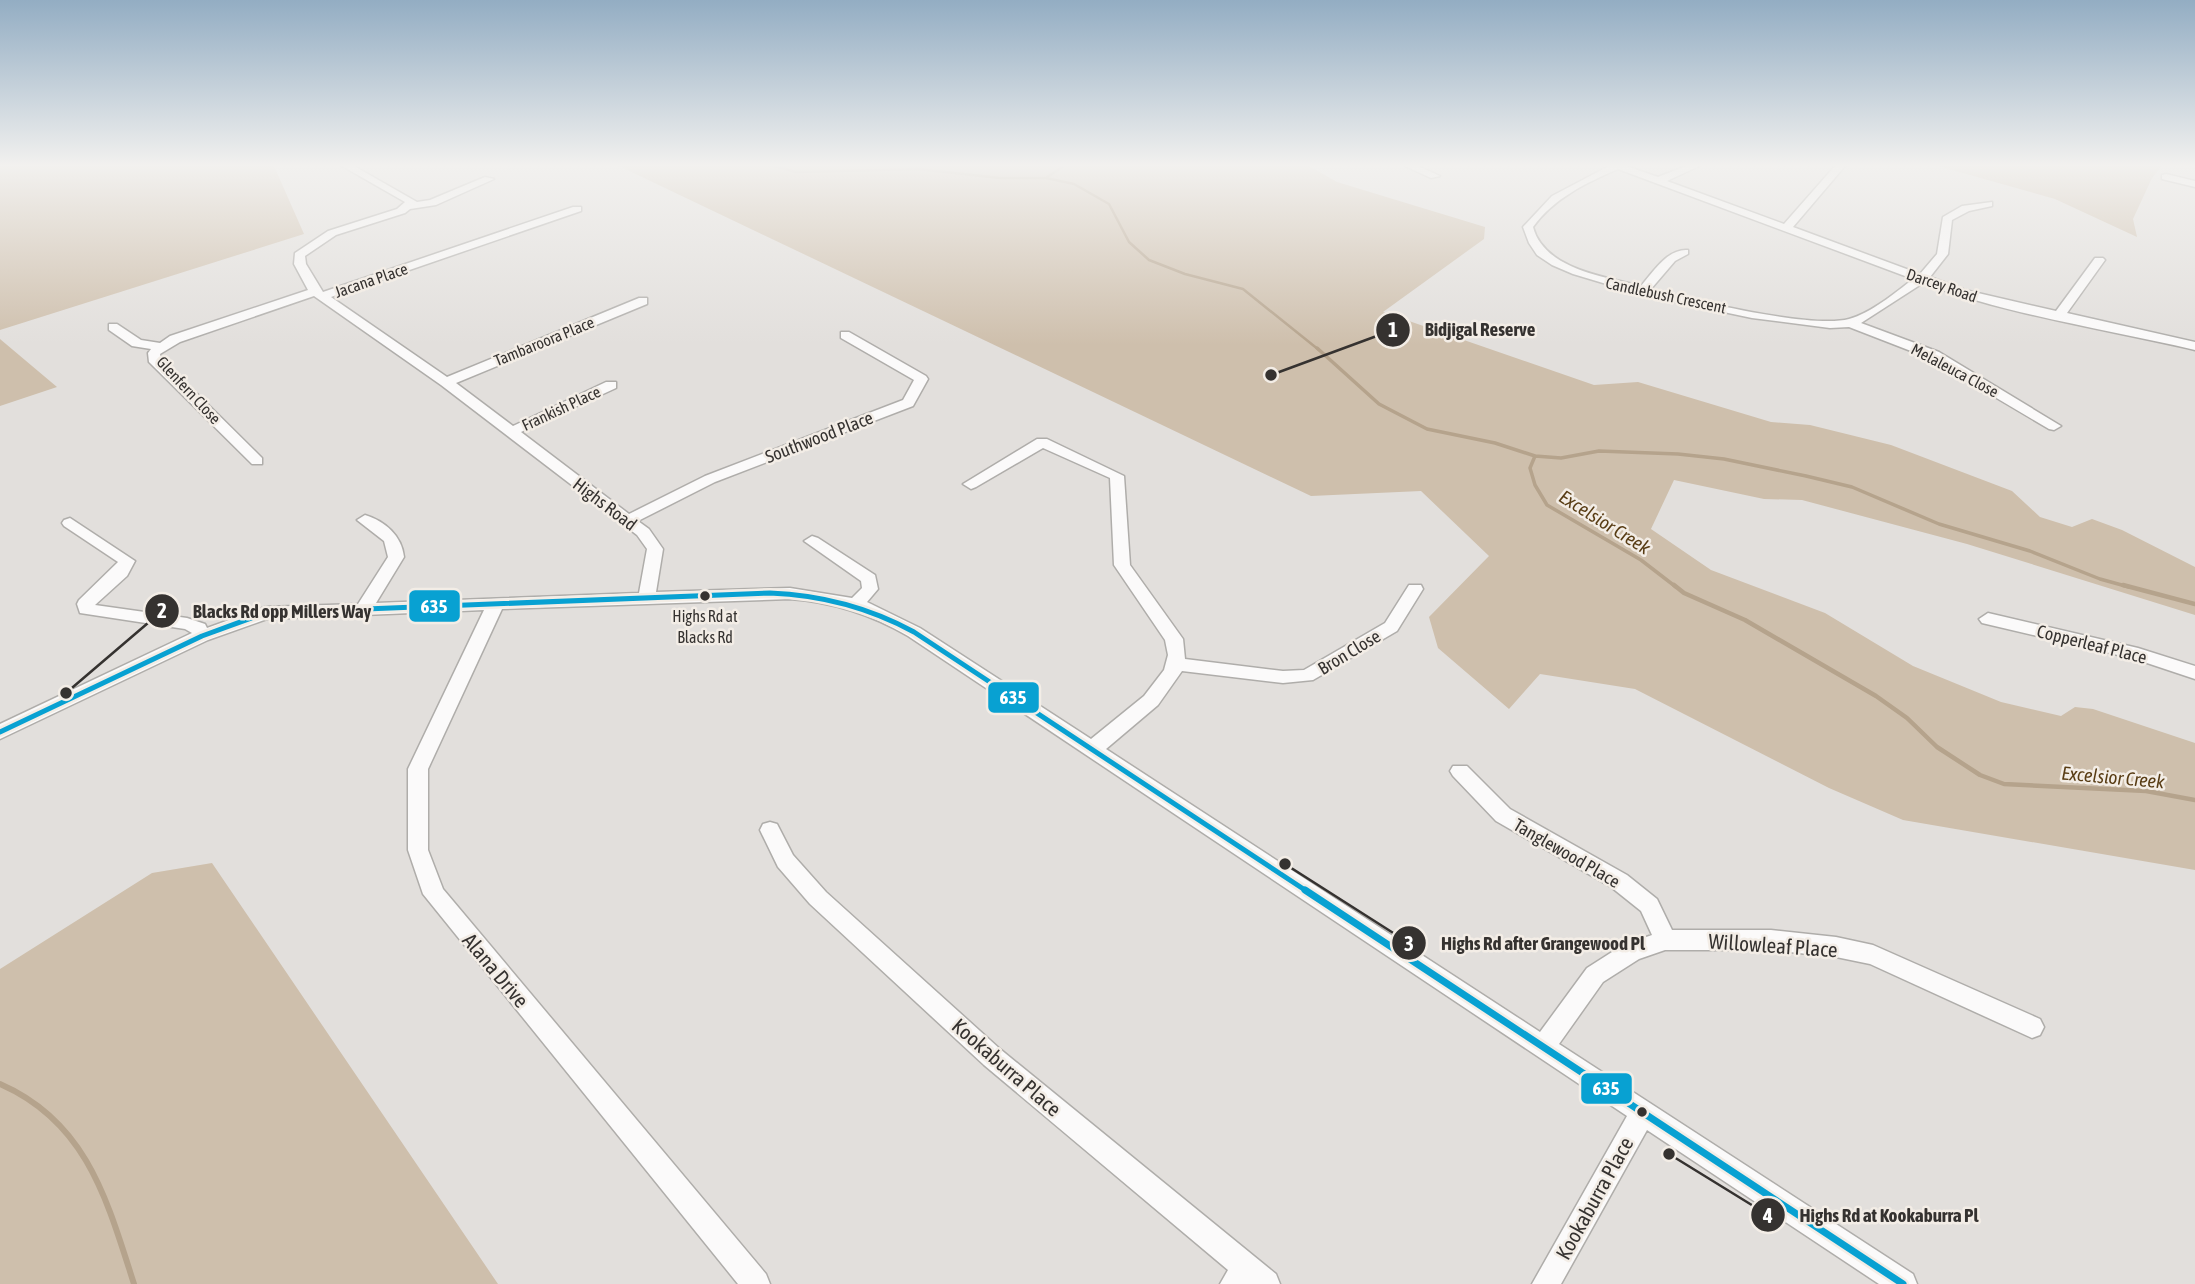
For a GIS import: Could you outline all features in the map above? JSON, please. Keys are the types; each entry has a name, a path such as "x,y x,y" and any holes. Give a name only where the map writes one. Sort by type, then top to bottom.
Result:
{"street":[{"path":"319,294 300,264 299,255 332,233 352,226"},
{"name":"Jacana Place","path":"319,294 526,226"},
{"name":"Candlebush Crescent","path":"1529,226 1536,249 1557,264 1593,279 1785,320 1850,323"},
{"name":"Darcey Road","path":"1778,226 1988,301 2195,346"},
{"path":"1784,228 1788,226"},
{"path":"1850,323 1923,278 1937,264 1946,244 1945,226"},
{"path":"1643,291 1671,259 1684,252"},
{"path":"2058,317 2099,260"},
{"name":"Glenfern Close","path":"257,461 155,359 154,354 160,347 319,294"},
{"name":"Highs Road","path":"319,294 446,382 650,540 655,549 647,597"},
{"name":"Tambaroora Place","path":"446,382 643,301"},
{"name":"Melaleuca Close","path":"1850,323 1934,355 2054,426"},
{"path":"113,327 136,343 160,347"},
{"name":"Southwood Place","path":"626,521 710,479 908,403 921,379 845,335"},
{"name":"Frankish Place","path":"511,432 611,385"},
{"path":"971,484 1042,442 1117,476 1122,565 1174,639 1178,648 1178,664 1160,692 1092,749"},
{"path":"364,608 396,557 392,540 365,520"},
{"path":"70,523 127,561 121,572 85,604 86,609 187,624 199,628 202,636"},
{"path":"812,541 870,579 870,589 856,603"},
{"name":"Bron Close","path":"1178,664 1283,677 1307,676 1391,627 1415,589"},
{"path":"0,732 202,636 265,612 788,593 856,603 898,622 1903,1284"},
{"name":"Alana Drive","path":"495,604 418,769 418,850 433,894 756,1284"},
{"name":"Copperleaf Place","path":"1988,619 2138,654 2195,673"},
{"name":"Tanglewood Place","path":"1460,771 1503,816 1619,881 1649,905 1665,940"},
{"name":"Kookaburra Place","path":"770,830 785,862 818,898 992,1057 1248,1279"},
{"name":"Willowleaf Place","path":"1543,1047 1595,975 1631,951 1665,940 1771,940 1836,947 1873,955 2032,1027"},
{"name":"Kookaburra Place","path":"1546,1284 1643,1113"}],"shaded area":[{"path":"0,226 300,226 304,234 0,330"},
{"path":"745,226 1485,227 1484,239 1383,312 1594,385 1638,382 1771,422 1810,425 1891,445 2012,491 2040,517 2072,527 2092,519 2122,530 2195,567 2195,615 1967,544 1802,500 1764,499 1674,480 1651,529 1711,570 1825,613 1913,666 2001,702 2061,716 2075,707 2093,709 2195,743 2195,870 1903,820 1829,788 1635,689 1540,674 1509,709 1438,648 1429,617 1489,556 1421,491 1311,496"},
{"path":"2113,226 2135,226 2137,237"},
{"path":"0,339 57,387 0,406"},
{"path":"212,863 498,1284 0,1284 0,969 152,873"}],"waterway":[{"name":"Excelsior Creek","path":"1121,226 1129,242 1149,260 1185,274 1243,289 1319,350"},
{"name":"Excelsior Creek","path":"1317,348 1379,404 1427,429 1495,443 1535,456"},
{"path":"1535,456 1561,458 1599,451 1678,454 1724,459 1806,476 1852,487 1939,524 2030,551 2100,579 2129,587"},
{"name":"Excelsior Creek","path":"1535,456 1530,468 1535,485 1547,505 1641,560 1676,587"},
{"name":"Excelsior Creek","path":"1674,585 1684,593 1745,620 1876,696 1907,718 1937,747 1980,775 2004,784 2146,791 2195,800"},
{"path":"2123,585 2195,604"},
{"path":"0,1084 30,1100 54,1119 74,1142 103,1194 134,1284"}],"transit line":[{"name":"635","path":"0,732 202,636 265,613 770,593 845,603 880,615 914,632 1903,1284"}],"place":[{"name":"Bidjigal Reserve","path":"1271,375"},
{"name":"Highs Rd at Blacks Rd","path":"705,596"},
{"name":"Blacks Rd opp Millers Way","path":"66,693"},
{"name":"Highs Rd after Grangewood Pl","path":"1285,864"},
{"name":"Highs Rd at Kookaburra Pl","path":"1669,1154"}]}
